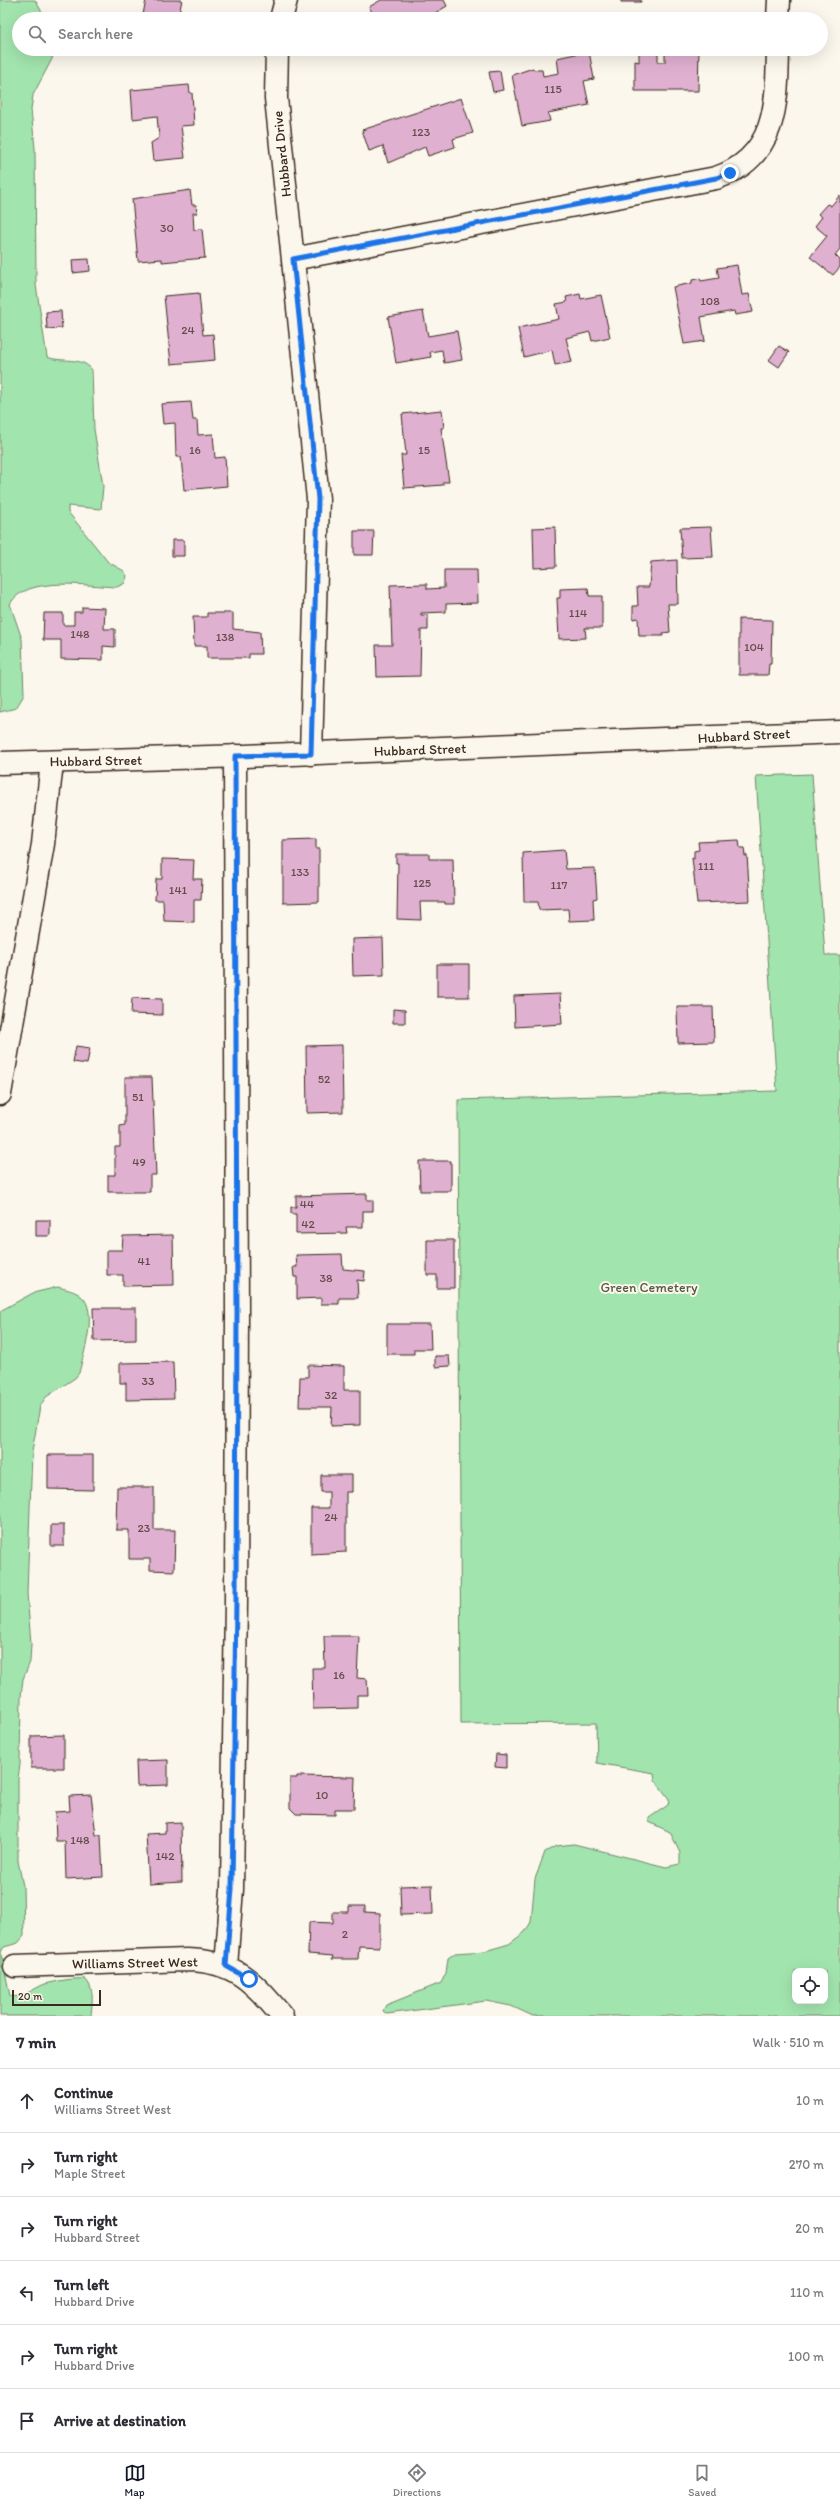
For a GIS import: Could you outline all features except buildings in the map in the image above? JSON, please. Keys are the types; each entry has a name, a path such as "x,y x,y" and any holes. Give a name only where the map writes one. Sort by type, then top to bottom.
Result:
{"main road":[{"path":"283,12 286,0"},
{"path":"778,12 779,0"},
{"name":"Hubbard Drive","path":"277,56 276,98 318,499 311,754"},
{"path":"293,259 716,178 730,173 750,158 765,139 776,105 778,56"},
{"name":"Hubbard Street","path":"0,763 311,754 840,732"},
{"path":"226,1966 232,1889 236,1601 237,1241 235,756"},
{"path":"0,1094 43,844 52,762"},
{"name":"Williams Street West","path":"15,1966 187,1960 208,1962 226,1966 243,1974 255,1984 282,2016"}],"green space":[{"path":"0,0 35,0 42,12 12,12 12,56 53,56 33,95 31,110 35,148 36,285 47,357 77,361 88,366 92,370 94,429 103,486 101,509 68,506 68,512 108,562 124,571 127,576 125,583 117,587 59,584 29,589 18,595 10,604 22,639 24,695 16,708 0,712"},
{"name":"Green Cemetery","path":"812,774 825,955 840,955 840,2016 533,2016 511,2006 486,2001 387,2014 383,2011 386,2005 441,1983 446,1973 448,1958 455,1953 485,1951 509,1944 525,1932 531,1922 535,1879 545,1852 556,1846 574,1844 666,1867 680,1864 680,1853 670,1832 649,1822 649,1818 668,1805 669,1799 655,1780 654,1773 597,1763 596,1723 461,1724 458,1100 777,1091 756,776"},
{"path":"58,1287 73,1291 81,1296 89,1311 89,1322 86,1344 79,1373 75,1378 46,1397 40,1406 32,1452 27,1593 31,1644 30,1662 23,1679 21,1696 20,1764 18,1779 18,1861 23,1886 24,1936 18,1943 4,1947 1,1952 10,1996 14,1997 23,1995 45,1984 70,1979 85,1979 92,1991 92,2006 91,2016 0,2016 0,1311 33,1293"}],"route":[{"path":"249,1979 243,1974 226,1966 231,1931 236,1601 237,1025 235,756 311,754 318,499 293,259 716,178 730,173"}]}
